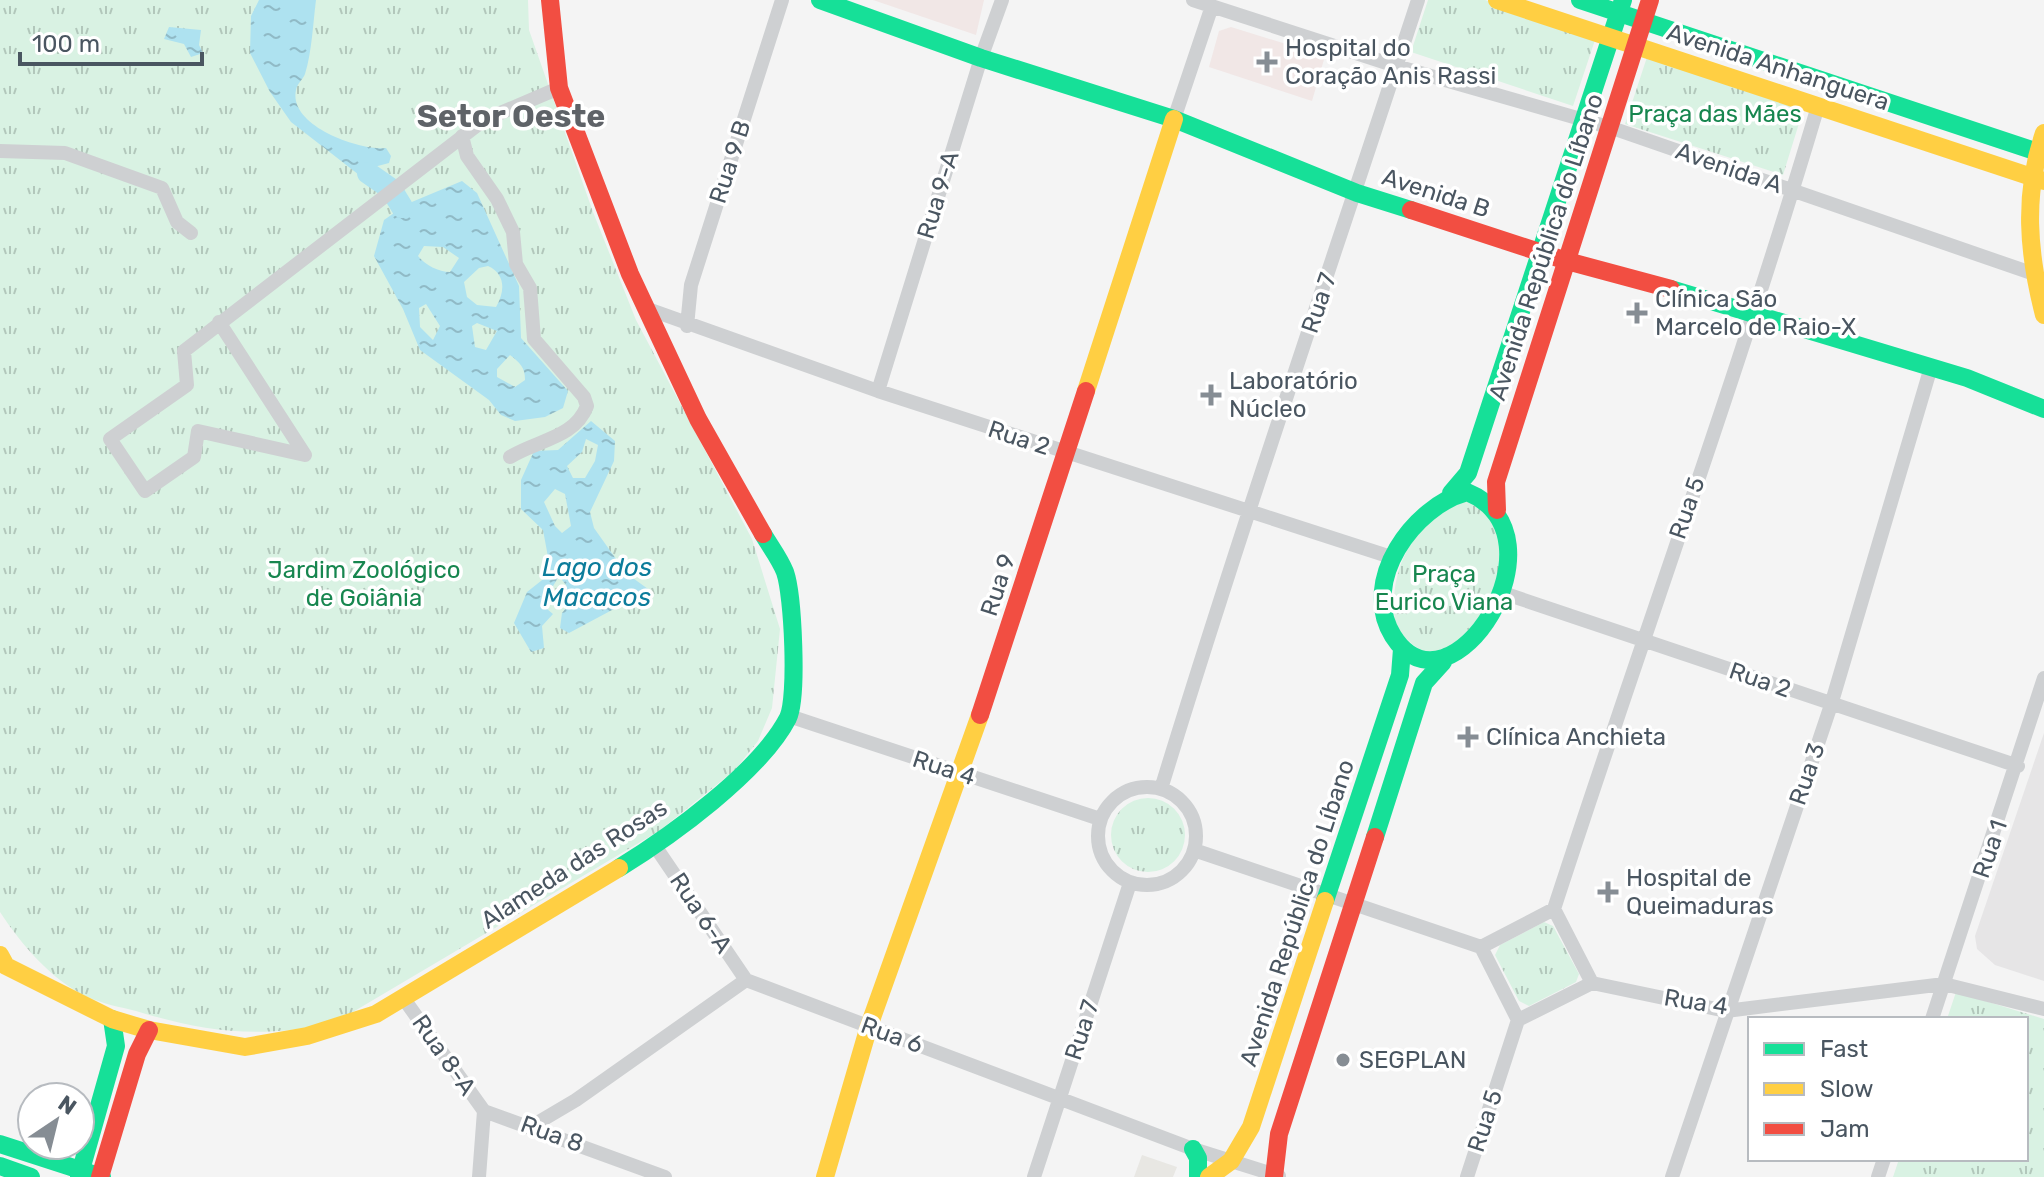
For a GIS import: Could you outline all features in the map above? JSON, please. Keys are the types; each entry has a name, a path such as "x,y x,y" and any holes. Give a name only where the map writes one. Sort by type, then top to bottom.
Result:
{"main road":[{"path":"550,0 559,88 624,259 698,419 785,572 794,637 789,716"},
{"name":"Avenida B","path":"820,0 981,58 1174,119 1357,193 1567,261 1757,312 1931,367 2044,409"},
{"name":"Avenida Anhanguera","path":"1497,0 2037,178"},
{"name":"Avenida Anhanguera","path":"1580,0 1621,7 1644,22 2040,153"},
{"name":"Avenida República do Líbano","path":"1497,510 1496,482 1612,128 1650,0"},
{"name":"Avenida República do Líbano","path":"1451,493 1468,473 1538,251 1621,7"},
{"name":"Rua 9","path":"825,1177 869,1026 961,774 1174,119"},
{"path":"2044,133 2028,224 2034,274 2044,315"},
{"path":"1276,1176 1279,1134 1424,683 1443,662 1468,648 1503,593 1507,543 1497,510 1467,492 1451,493 1430,508 1394,558 1384,596 1384,611 1402,649 1421,658 1443,662"},
{"name":"Avenida República do Líbano","path":"1209,1177 1231,1161 1251,1127 1400,675 1402,649"},
{"name":"Alameda das Rosas","path":"2,961 112,1019 149,1030 245,1047 307,1036 376,1014 404,999 655,846 751,767 789,716"},
{"path":"1368,772 1395,781"},
{"path":"80,1175 116,1046 112,1019"},
{"path":"0,1144 80,1175 100,1177 137,1054 149,1030"},
{"path":"116,1046 137,1054"},
{"path":"1193,1149 1198,1158 1198,1177"},
{"path":"0,1166 31,1177"}],"street":[{"name":"Rua 9 B","path":"687,326 691,285 782,0"},
{"name":"Rua 9-A","path":"878,391 981,58 1002,0"},
{"name":"Avenida A","path":"1193,0 1396,66 1612,128 2034,274"},
{"name":"Rua 7","path":"1161,789 1247,511 1357,193 1418,0"},
{"name":"Rua 9","path":"1174,119 1212,6"},
{"path":"219,322 305,455 200,432 194,457 145,491 110,439 187,385 184,351 219,322 484,120 559,88"},
{"name":"Rua 5","path":"1554,909 1641,638 1757,312 1818,106"},
{"path":"462,136 467,156 497,199 513,232 516,264 530,288 534,339 584,397 587,406 582,420 564,435 542,440 510,457"},
{"path":"0,151 65,153 162,188 177,222 191,233"},
{"name":"Rua 2","path":"648,309 687,326 878,391 1394,558"},
{"name":"Rua 3","path":"1672,1177 1831,705 1931,367"},
{"name":"Rua 2","path":"1503,593 2018,766"},
{"name":"Rua 1","path":"1933,1017 2018,766 2044,678"},
{"name":"Rua 4","path":"789,716 1100,819"},
{"path":"1131,789 1161,789 1186,806 1196,835 1194,850 1176,876 1146,886 1130,883 1106,864 1097,834 1100,819 1107,806 1131,789"},
{"name":"Rua 6-A","path":"655,846 746,980"},
{"path":"1194,850 1481,947 1518,1020 1592,983 1554,909 1481,947"},
{"name":"Rua 7","path":"1034,1177 1130,883"},
{"path":"532,1126 576,1100 746,980"},
{"name":"Rua 6","path":"746,980 1193,1149 1276,1176"},
{"name":"Rua 4","path":"1592,983 1726,1011 1944,984"},
{"path":"1944,984 2044,1009"},
{"name":"Rua 8-A","path":"404,999 484,1111"},
{"name":"Rua 5","path":"1467,1177 1518,1020"},
{"path":"479,1177 484,1111"},
{"name":"Rua 8","path":"484,1111 665,1177"}],"shaded area":[{"path":"873,0 984,0 976,35"},
{"name":"Hospital do Coração Anis Rassi","path":"1231,27 1325,56 1312,101 1209,67 1219,31"},
{"path":"2044,733 2044,981 1995,965 1977,949 1975,936"},
{"path":"1142,1155 1177,1167 1173,1177 1134,1177"}],"green space":[{"name":"Jardim Zoológico de Goiânia","path":"0,0 528,0 529,30 593,212 636,320 752,539 780,629 772,708 758,741 735,770 659,831 336,1022 284,1031 211,1029 100,1002 75,990 50,972 0,912"},
{"path":"1428,0 1485,0 1596,37 1573,106 1411,52"},
{"name":"Praça das Mães","path":"1648,54 1805,104 1783,175 1625,124"},
{"name":"Praça Eurico Viana","path":"1453,500 1479,505 1492,514 1500,531 1502,552 1498,576 1478,622 1463,639 1445,649 1425,651 1396,629 1394,609 1398,573 1413,541"},
{"path":"1148,798 1169,804 1179,814 1185,835 1179,856 1169,866 1148,872 1127,866 1117,856 1111,835 1117,814 1127,804"},
{"path":"1544,922 1553,926 1579,974 1576,982 1529,1006 1519,1001 1495,955 1500,945"},
{"path":"1956,992 2044,1019 2044,1177 1893,1177 1898,1161 2028,1161 2028,1017 1948,1017"}],"water":[{"path":"259,0 316,0 309,56 305,74 297,88 297,103 303,115 328,134 360,145 386,148 391,156 389,163 374,167 363,178 291,122 270,92 250,53 251,16"},
{"path":"169,27 201,30 199,45 203,53 191,57 184,44 164,39"},
{"path":"462,181 477,193 519,286 521,338 568,391 563,408 545,417 515,421 501,415 489,400 420,350 403,309 374,256 384,220 407,204","holes":["424,246 443,247 459,258 450,272 432,267 418,256","488,266 501,279 502,290 496,307 477,305 467,297 464,282 479,268","426,304 440,326 433,340 420,327 419,308","477,323 497,331 486,350 475,347 472,326","510,355 521,366 525,380 515,387 497,377 497,369"]},
{"name":"Lago dos Macacos","path":"591,421 615,441 614,461 590,512 594,528 626,573 648,589 648,598 642,594 569,633 560,628 562,613 570,603 566,585 559,576 550,591 547,609 553,614 542,626 544,648 531,652 514,623 527,592 551,573 543,530 521,509 521,480 534,451 558,450","holes":["586,439 598,445 595,461 585,478 573,478 567,466 582,452","555,489 565,494 571,526 562,533 555,526 544,502"]}],"waterway":[{"path":"368,173 391,189 402,207"}],"traffic: fast":[{"path":"820,0 981,58 1174,119 1357,193 1411,210"},
{"path":"1580,0 2044,154"},
{"path":"1451,493 1468,473 1623,0"},
{"path":"1671,289 1967,378 2044,409"},
{"path":"1467,492 1496,514 1508,545 1505,580 1491,614 1469,642 1443,658 1417,658 1393,636 1384,615 1383,592 1387,570 1411,529 1447,500 1467,492"},
{"path":"619,868 688,821 736,781 775,739 788,718 794,669 788,584 778,557 763,534"},
{"path":"1325,901 1400,675 1402,649"},
{"path":"1375,837 1424,683 1443,662"},
{"path":"79,1177 116,1046 112,1019"},
{"path":"0,1144 102,1177"},
{"path":"1193,1149 1198,1158 1198,1177"},
{"path":"0,1166 31,1177"}],"traffic: slow":[{"path":"1497,0 2044,181"},
{"path":"1086,391 1174,119"},
{"path":"2044,133 2033,179 2030,224 2034,269 2044,315"},
{"path":"825,1177 869,1026 980,715"},
{"path":"0,955 6,966 112,1019 149,1030 245,1047 307,1036 376,1014 619,868"},
{"path":"1209,1177 1231,1161 1251,1127 1325,901"}],"traffic: jam":[{"path":"550,0 559,88 630,274 698,419 763,534"},
{"path":"1497,510 1496,482 1650,0"},
{"path":"1411,210 1567,261 1671,289"},
{"path":"980,715 1086,391"},
{"path":"1274,1177 1279,1134 1375,837"},
{"path":"100,1177 137,1054 149,1030"}],"place":[{"name":"Hospital do Coração Anis Rassi","path":"1267,62"},
{"name":"Clínica São Marcelo de Raio-X","path":"1637,313"},
{"name":"Laboratório Núcleo","path":"1211,395"},
{"name":"Clínica Anchieta","path":"1468,737"},
{"name":"Hospital de Queimaduras","path":"1608,892"},
{"name":"SEGPLAN","path":"1343,1060"}],"district":[{"name":"Setor Oeste","path":"511,116"}]}
